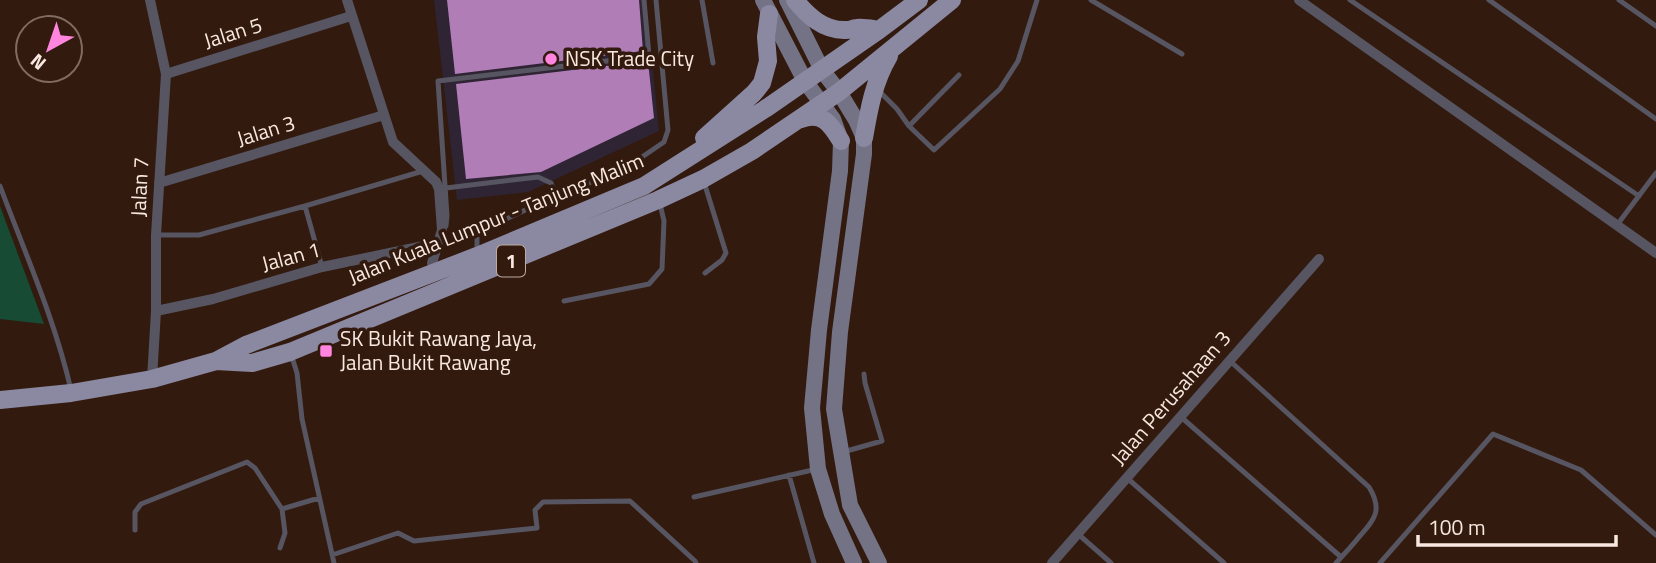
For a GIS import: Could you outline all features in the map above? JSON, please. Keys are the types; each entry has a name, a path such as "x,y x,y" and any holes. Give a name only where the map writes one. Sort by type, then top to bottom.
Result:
{"main road":[{"path":"795,0 820,24 839,30 880,30"},
{"name":"Jalan Kuala Lumpur - Tanjung Malim","path":"0,400 71,393 152,379 216,361 246,345 477,256 644,186 806,81 919,0"},
{"name":"Jalan Kuala Lumpur - Tanjung Malim","path":"216,361 252,363 290,352 658,201 703,179 752,151 839,92 952,0"},
{"path":"644,186 719,125 762,83 768,61 766,7"},
{"path":"864,138 879,74 897,44"},
{"path":"792,123 816,116 829,123 841,141"}],"street":[{"name":"Jalan 7","path":"150,0 166,74 156,235 156,311 152,379"},
{"path":"347,0 393,142 436,182 439,189 442,230 427,266"},
{"path":"787,0 822,69 839,92 864,138 834,409 850,505 879,563"},
{"path":"1299,0 1656,253"},
{"path":"766,7 806,81 833,119 841,141 840,170 819,330 812,408 818,469 832,514 854,563"},
{"name":"Jalan 5","path":"166,74 351,16"},
{"name":"Jalan 3","path":"159,183 384,116"},
{"name":"Jalan 1","path":"156,311 213,299 322,267 438,243"},
{"name":"Jalan Perusahaan 3","path":"1052,563 1319,259"},
{"path":"816,360 838,362"}],"lane":[{"path":"427,266 441,253 447,216 438,80 649,56 644,0"},
{"path":"477,256 476,240 479,232 556,196 623,170 664,142 668,130 656,0"},
{"path":"702,0 713,63"},
{"path":"875,87 934,150 1000,89 1018,61 1037,0"},
{"path":"1091,0 1182,54"},
{"path":"1350,0 1639,196"},
{"path":"1489,0 1656,118"},
{"path":"1619,0 1656,26"},
{"path":"909,126 959,75"},
{"path":"156,235 199,235 423,171"},
{"path":"1617,225 1656,173"},
{"path":"446,188 538,177 551,183 556,196"},
{"path":"703,179 726,253 722,260 705,273"},
{"path":"0,186 49,316 71,393"},
{"path":"564,301 649,284 662,269 664,221 658,201"},
{"path":"305,206 322,267"},
{"path":"354,303 381,284"},
{"path":"290,352 297,373 302,419 334,563"},
{"path":"1230,361 1369,487 1375,497 1375,518 1336,563"},
{"path":"840,453 883,441 864,374"},
{"path":"1181,416 1341,557"},
{"path":"1380,563 1493,434 1581,470 1656,535"},
{"path":"135,530 135,512 141,504 247,462 255,468 282,509 285,533 279,548"},
{"path":"694,497 818,469"},
{"path":"789,475 814,563"},
{"path":"1127,478 1224,563"},
{"path":"282,509 318,498"},
{"path":"332,555 398,533 414,541 537,528 535,510 543,502 629,500 696,563"},
{"path":"1078,534 1111,563"}],"shaded area":[{"name":"NSK Trade City","path":"434,0 646,0 659,131 528,192 457,200"}],"green space":[{"path":"0,206 44,324 0,319"}],"building":[{"path":"447,0 639,0 643,51 455,74"},
{"path":"648,61 654,118 541,172 466,179 456,84"}],"place":[{"name":"NSK Trade City","path":"551,59"},
{"name":"SK Bukit Rawang Jaya, Jalan Bukit Rawang","path":"326,351"}]}
